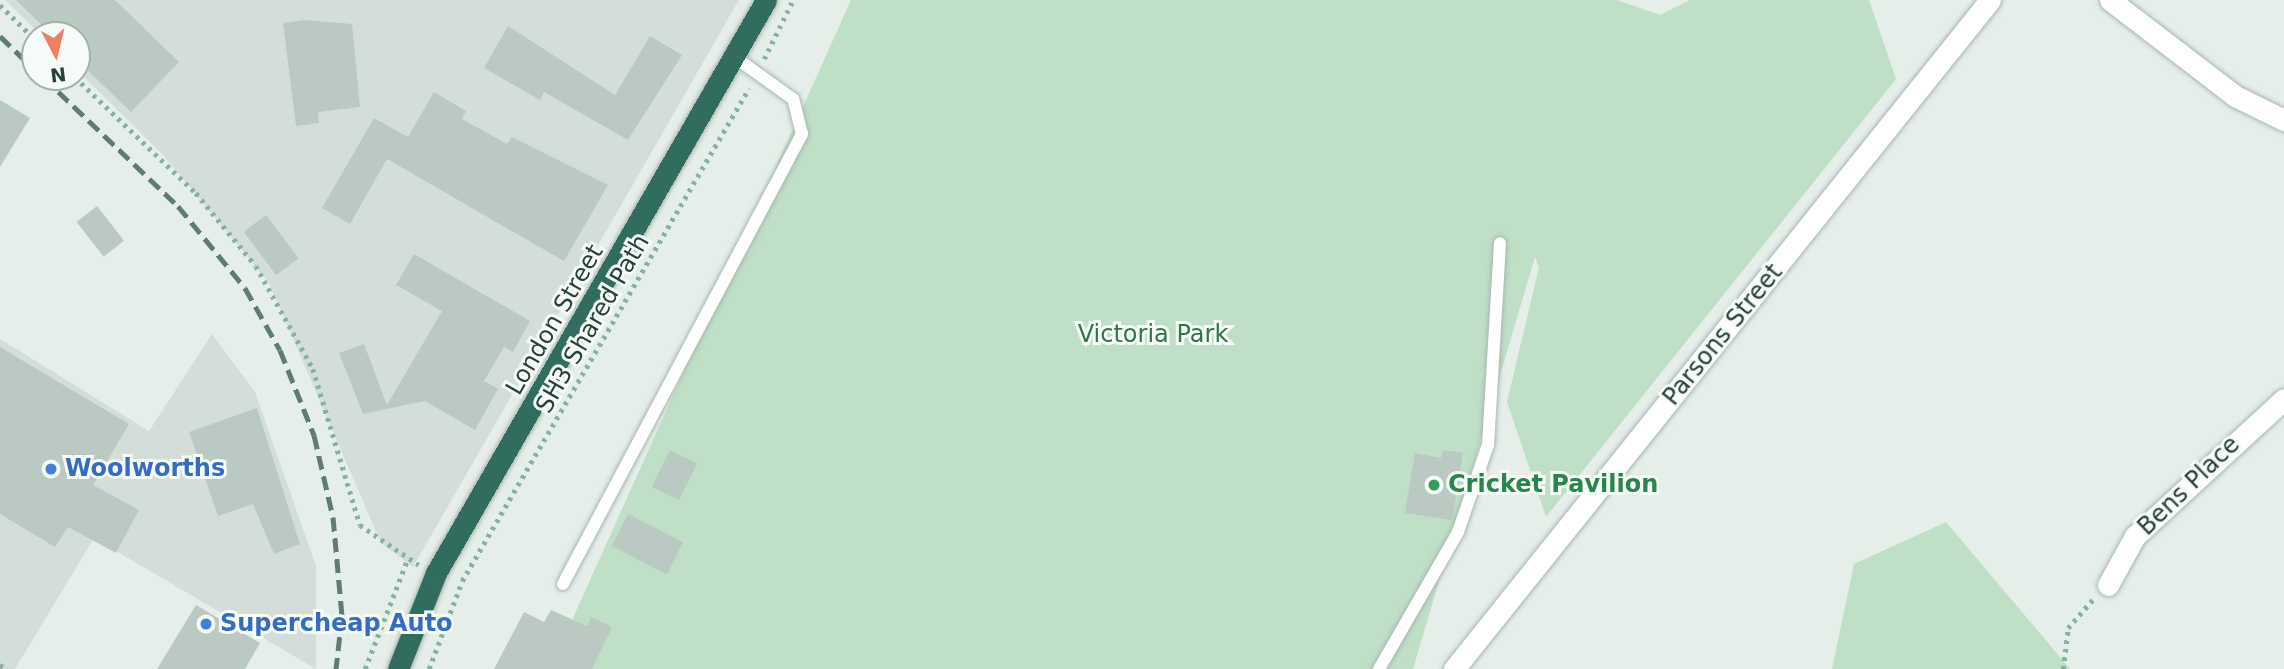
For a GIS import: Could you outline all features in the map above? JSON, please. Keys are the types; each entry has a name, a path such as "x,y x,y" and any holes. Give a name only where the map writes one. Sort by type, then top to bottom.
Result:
{"highway":[{"name":"London Street","path":"398,669 436,573 736,58 766,0"}],"street":[{"name":"Parsons Street","path":"1454,669 1990,0"},
{"path":"2110,0 2235,96 2284,120"},
{"name":"Bens Place","path":"2108,585 2135,536 2284,400"}],"lane":[{"path":"562,583 802,134 793,99 758,70 736,58"},
{"path":"1379,669 1458,532 1488,445 1500,243"}],"path":[{"name":"SH3 Shared Path","path":"429,669 462,581 758,70 793,0"},
{"path":"0,5 21,25"},
{"path":"90,91 196,192 268,284 329,409 360,524 420,566"},
{"path":"365,669 408,558"},
{"path":"2063,669 2068,628 2108,585"},
{"path":"0,665 7,669"}],"shaded area":[{"path":"5,0 739,0 413,567 381,543 269,283 163,155 91,84 91,21 27,21"},
{"path":"212,334 255,392 316,566 316,669 94,538 15,669 0,669 0,339 149,431"}],"green space":[{"name":"Victoria Park","path":"851,0 1617,0 1660,15 1690,0 1869,0 1896,79 1546,517 1507,402 1539,267 1535,257 1413,669 550,669"},
{"path":"1946,522 2070,669 1832,669 1854,564"}],"building":[{"path":"16,0 115,0 179,62 131,112 91,73 91,21 38,21"},
{"path":"305,20 352,24 360,107 318,112 319,123 296,126 283,23"},
{"path":"508,26 615,95 650,36 682,55 628,140 544,92 540,100 484,68"},
{"path":"434,92 466,111 462,119 507,144 512,137 608,185 564,261 387,159 350,224 322,208 374,118 408,137"},
{"path":"0,100 30,118 0,167"},
{"path":"97,206 124,241 104,257 77,222"},
{"path":"266,215 298,258 276,275 244,232"},
{"path":"414,254 530,321 513,352 504,347 484,381 498,389 475,430 425,401 363,414 339,353 364,344 387,405 442,311 396,285"},
{"name":"Woolworths","path":"0,347 129,424 93,485 139,510 116,553 68,527 55,547 0,514"},
{"path":"257,408 300,544 274,554 253,504 218,516 189,432"},
{"path":"670,450 697,463 679,500 652,487"},
{"name":"Cricket Pavilion","path":"1443,450 1463,453 1452,520 1405,513 1415,453 1441,458"},
{"path":"628,514 683,542 667,574 612,546"},
{"name":"Supercheap Auto","path":"196,605 260,643 245,669 157,669"},
{"path":"551,610 587,626 591,617 612,627 592,669 494,669 524,612 544,622"}],"railway":[{"path":"0,36 21,56"},
{"path":"58,91 178,206 245,288 280,350 314,435 333,517 342,616 336,669"}],"place":[{"name":"Woolworths","path":"51,469"},
{"name":"Cricket Pavilion","path":"1434,485"},
{"name":"Supercheap Auto","path":"206,624"}]}
